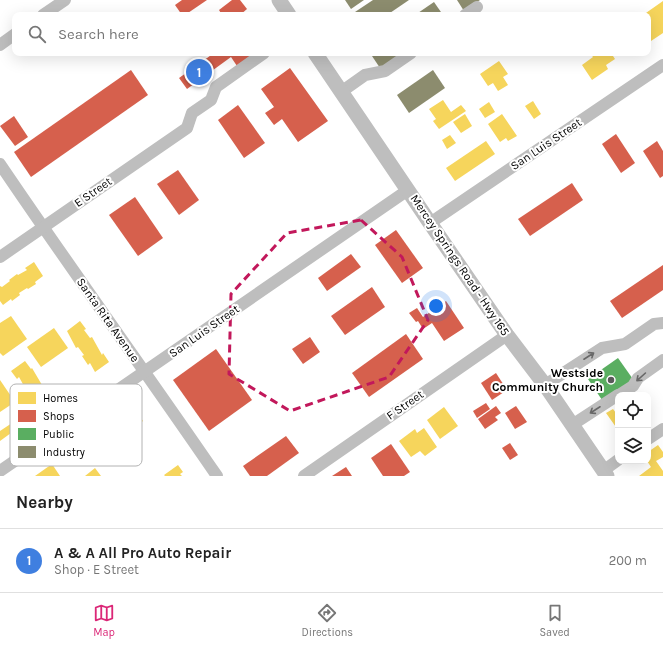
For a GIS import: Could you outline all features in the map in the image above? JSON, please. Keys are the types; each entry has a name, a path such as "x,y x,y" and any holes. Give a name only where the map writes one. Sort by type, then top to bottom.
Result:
{"main road":[{"path":"279,0 287,12"},
{"name":"Mercey Springs Road - Hwy 165","path":"317,56 507,335 545,385 605,473"}],"street":[{"path":"47,12 65,0"},
{"path":"470,12 477,7"},
{"path":"0,44 12,36"},
{"name":"E Street","path":"0,257 186,128 192,113 211,100 216,87 260,56"},
{"path":"341,92 365,76 385,71 407,56"},
{"name":"San Luis Street","path":"430,223 663,65"},
{"name":"Santa Rita Avenue","path":"0,164 217,476"},
{"name":"San Luis Street","path":"128,384 408,190"},
{"path":"545,385 602,348 625,344 654,324 663,323"},
{"name":"F Street","path":"304,476 507,335"},
{"path":"623,392 633,386 638,378 663,360"},
{"path":"572,425 615,397"},
{"path":"651,437 663,429"},
{"path":"605,473 615,463"},
{"name":"San Luis Street","path":"0,471 10,464"}],"highlighted area":[{"path":"361,220 402,257 428,320 389,377 290,411 229,374 231,294 287,233"}],"building: Homes":[{"path":"663,1 663,33 651,41 651,12 647,12"},
{"path":"592,56 613,56 615,59 606,65 608,69 592,80 582,65 593,57"},
{"path":"499,61 508,74 503,77 508,85 498,91 493,83 488,86 480,74"},
{"path":"443,100 451,112 461,105 466,111 439,129 433,121 436,119 429,109"},
{"path":"533,101 541,114 534,119 525,106"},
{"path":"489,102 495,112 485,118 479,109"},
{"path":"465,114 472,126 461,133 453,122"},
{"path":"502,114 517,136 508,141 506,138 500,142 488,124"},
{"path":"450,135 456,143 447,149 442,140"},
{"path":"486,141 495,154 455,181 446,168"},
{"path":"34,262 43,276 35,282 36,284 19,293 20,295 12,301 11,299 3,305 0,301 0,286 2,287 17,274 18,275 27,270 25,268"},
{"path":"11,316 27,339 3,356 0,353 0,323"},
{"path":"80,321 86,329 84,330 90,338 92,337 102,355 103,353 109,362 95,372 90,363 88,365 82,356 84,355 78,347 76,348 67,331"},
{"path":"54,328 68,348 41,367 27,347"},
{"path":"25,361 31,369 32,368 41,384 23,384 19,377 17,379 11,371"},
{"path":"0,380 10,395 10,405 0,412"},
{"path":"444,407 458,426 440,439 427,420"},
{"path":"613,409 615,412 615,426 606,413"},
{"path":"10,424 10,434 0,441 0,431"},
{"path":"424,428 437,447 425,456 420,451 411,457 399,441 415,429 417,433"},
{"path":"658,445 663,452 663,457 656,461 663,471 663,476 639,476 651,467 649,464 651,464 651,450"},
{"path":"178,465 183,472 180,474 182,476 164,475"},
{"path":"49,466 53,466 60,476 35,476"},
{"path":"95,468 101,476 85,476"}],"building: Shops":[{"path":"182,0 207,0 189,12 180,12 175,5"},
{"path":"232,0 240,0 247,9 244,12 220,12 219,10"},
{"path":"210,56 251,56 237,66 231,57 187,89 179,78"},
{"path":"290,68 328,121 298,142 282,119 274,125 265,113 274,107 261,89"},
{"path":"131,70 148,95 31,177 14,152"},
{"path":"238,105 265,143 244,158 218,120"},
{"path":"14,116 28,137 15,146 0,126"},
{"path":"616,134 635,163 621,173 602,144"},
{"path":"657,141 663,151 663,176 660,178 643,151"},
{"path":"178,170 199,200 179,215 157,184"},
{"path":"572,183 583,200 530,236 518,219"},
{"path":"135,197 163,238 138,256 109,215"},
{"path":"396,230 423,268 402,283 375,245"},
{"path":"351,254 361,267 327,291 318,278"},
{"path":"663,265 663,290 622,318 610,301"},
{"path":"372,287 385,307 345,335 331,316"},
{"path":"446,301 464,328 444,341 432,323 423,329 418,321 416,322 409,313 417,308 423,317"},
{"path":"406,334 423,359 369,397 352,373"},
{"path":"310,337 320,352 303,364 292,349"},
{"path":"216,349 252,400 209,431 173,380"},
{"path":"496,373 507,390 492,400 481,383"},
{"path":"486,403 490,409 477,418 473,411"},
{"path":"496,406 501,413 495,417 498,420 485,429 478,419"},
{"path":"516,406 527,422 515,429 505,413"},
{"path":"286,436 299,453 267,476 250,476 243,466"},
{"path":"510,443 518,455 510,460 502,448"},
{"path":"391,444 410,472 404,476 383,476 371,458"},
{"path":"346,467 352,476 332,476"}],"building: Public":[{"name":"Westside Community Church","path":"618,358 635,382 620,392 615,392 615,396 604,403 588,379"}],"building: Industry":[{"path":"345,0 364,0 351,9"},
{"path":"373,0 409,0 391,12 355,12"},
{"path":"457,0 480,0 464,11"},
{"path":"434,2 441,12 419,12"},
{"path":"372,56 398,56 380,68"},
{"path":"433,70 445,88 409,113 397,95"}],"place":[{"name":"A & A All Pro Auto Repair","path":"199,72"},
{"name":"Westside Community Church","path":"611,380"}]}
